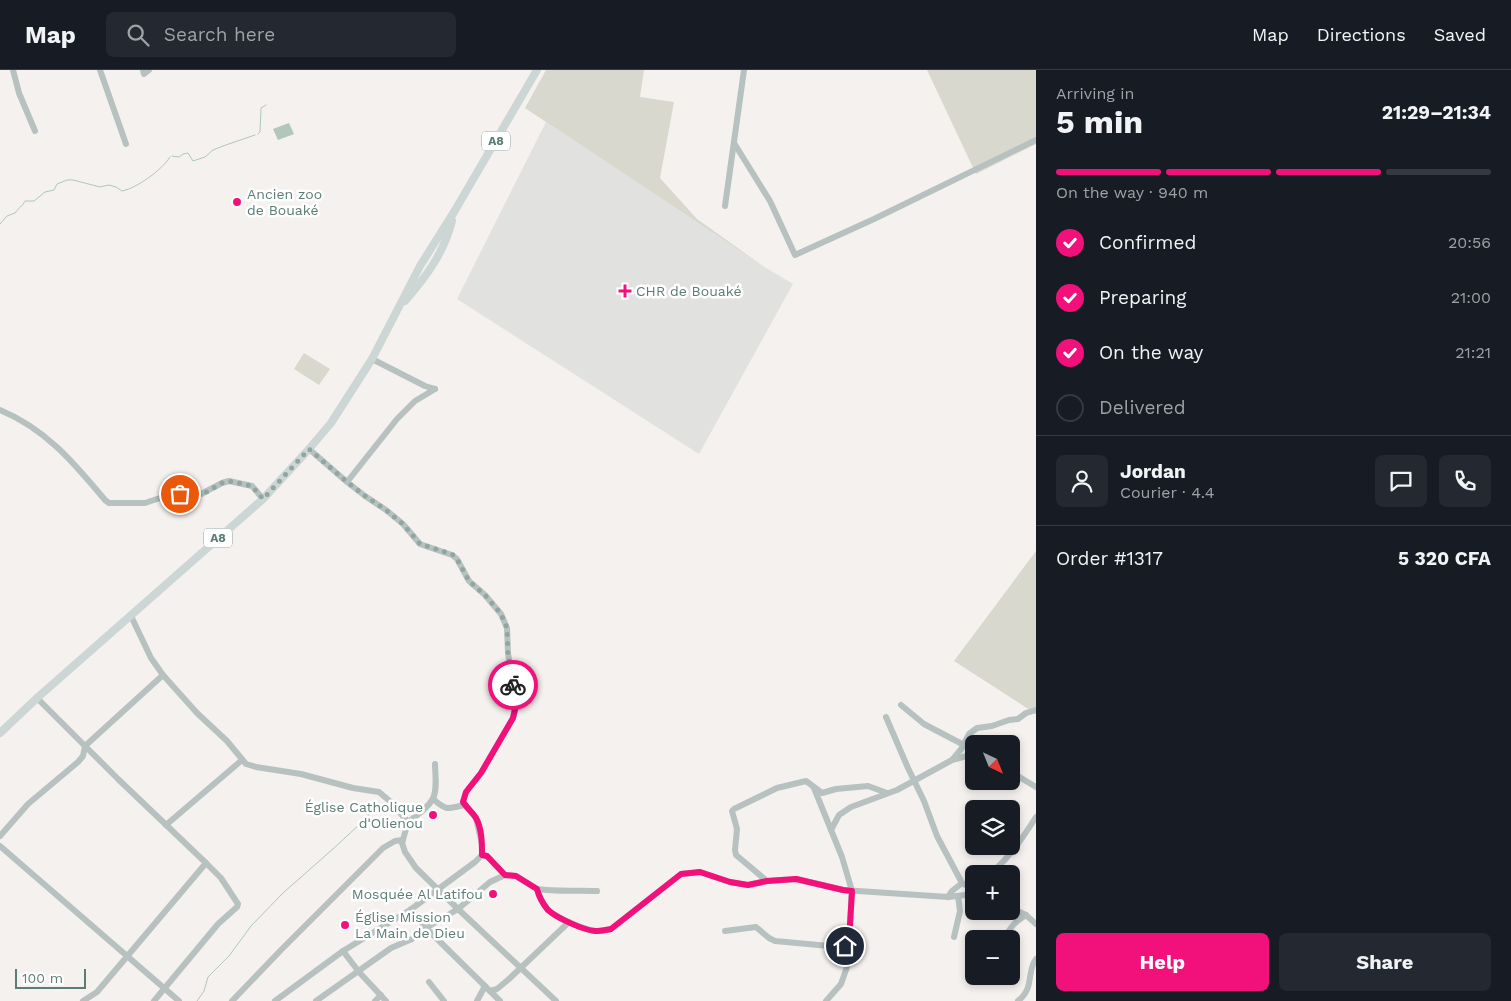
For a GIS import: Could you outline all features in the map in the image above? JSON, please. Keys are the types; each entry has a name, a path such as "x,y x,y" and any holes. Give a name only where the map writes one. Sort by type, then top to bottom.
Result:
{"main road":[{"name":"A8","path":"0,733 37,698 263,499 331,423 372,359 420,266 454,212 537,70"}],"street":[{"path":"13,70 19,93 36,130"},
{"path":"100,70 126,144"},
{"path":"143,70 144,74 149,70"},
{"path":"725,206 744,70"},
{"path":"734,143 770,202 795,255 874,219 1036,140"},
{"path":"347,482 397,419 415,401 435,389 425,386 372,359"},
{"path":"0,410 18,417 39,432 76,465 109,503 145,503 172,494 201,494 229,481 252,486 263,499"},
{"path":"275,1001 343,951 410,910 482,855 481,838 476,818 463,802 466,792 481,773 513,718 516,705 508,654 507,628 501,614 485,595 469,581 457,559 452,554 420,544 403,524 347,482 309,449"},
{"path":"131,616 151,658 163,675 197,713 227,741 246,764 301,774 353,788 379,792 392,802 408,822"},
{"path":"0,836 28,804 78,762 85,746 163,675"},
{"path":"37,698 206,863 220,878 238,905 218,924 154,1001"},
{"path":"900,705 924,724 964,745"},
{"path":"952,760 964,745 969,734 976,728 1018,719 1026,713 1036,710"},
{"path":"886,717 937,836 965,885"},
{"path":"831,830 839,816 851,807 888,793 915,781 952,760 965,756"},
{"path":"166,825 242,760"},
{"path":"435,764 433,799 417,816 408,822 402,843 405,852 416,868 556,1001"},
{"path":"1020,777 1036,787"},
{"path":"767,881 736,855 737,828 732,811 736,807 777,788 806,781 822,793 836,789 868,786 888,793"},
{"path":"814,788 842,857 852,891 846,967 838,989 826,1001"},
{"path":"433,799 443,808 464,804"},
{"path":"999,865 1020,842 1036,817"},
{"path":"232,1001 383,848 395,841 403,840"},
{"path":"0,846 179,1001"},
{"path":"482,855 487,856 505,875"},
{"path":"83,1001 97,992 206,863"},
{"path":"537,889 539,897 548,910 588,930 598,931 611,929 681,874 700,872 730,882 748,885 767,881 796,879 852,891 948,897 965,894"},
{"path":"316,1001 391,948 412,939 426,928 458,909 490,882 505,875 516,876 537,889 552,891 597,890"},
{"path":"948,897 962,883"},
{"path":"954,937 960,912 958,896"},
{"path":"410,910 500,1001"},
{"path":"1020,912 1036,924"},
{"path":"1008,930 1016,921 1026,915"},
{"path":"490,991 497,989 569,922"},
{"path":"725,930 756,927 775,941 806,945 840,947 845,946 849,941"},
{"path":"343,951 359,972 386,1001"},
{"path":"1018,1001 1024,996 1030,984 1033,963 1036,959"},
{"path":"429,982 444,1001"},
{"path":"477,1001 485,986"},
{"path":"375,1001 381,995"}],"shaded area":[{"path":"546,70 644,70 640,97 674,102 660,178 697,219 763,266 525,108"},
{"path":"927,70 1036,70 1036,144 976,174"},
{"name":"CHR de Bouaké","path":"546,122 793,284 699,454 457,299"},
{"path":"289,123 294,134 278,140 273,129"},
{"path":"304,353 330,369 319,385 294,369"},
{"path":"1036,551 1036,714 954,661"}],"waterway":[{"path":"258,134 260,132 261,108 266,105"},
{"path":"172,156 179,157 188,153 193,161 205,157 213,150 255,135"},
{"path":"0,224 7,216 15,213 25,201 34,201 45,192 54,190 57,184 67,180 100,187 109,185 122,191 149,178 170,157"},
{"path":"197,1001 204,991 208,977 229,956 251,926 283,893 361,823 380,803"}],"way so far":[{"path":"180,494 203,494 225,481 229,481 252,486 263,499 309,449 347,482 403,524 422,546 452,554 462,564 464,574 501,614 507,628 508,654 513,685"}],"place":[{"name":"Ancien zoo de Bouaké","path":"237,202"},
{"name":"CHR de Bouaké","path":"625,291"},
{"name":"Église Catholique d'Olienou","path":"433,815"},
{"name":"Mosquée Al Latifou","path":"493,894"},
{"name":"Église Mission La Main de Dieu","path":"345,925"}],"route":[{"path":"513,685 516,705 513,718 481,773 466,792 463,802 476,818 480,831 482,855 487,856 505,875 516,876 537,889 539,897 548,910 588,930 598,931 611,929 681,874 700,872 714,878 748,885 767,881 796,879 852,891 849,941 845,946"}]}
